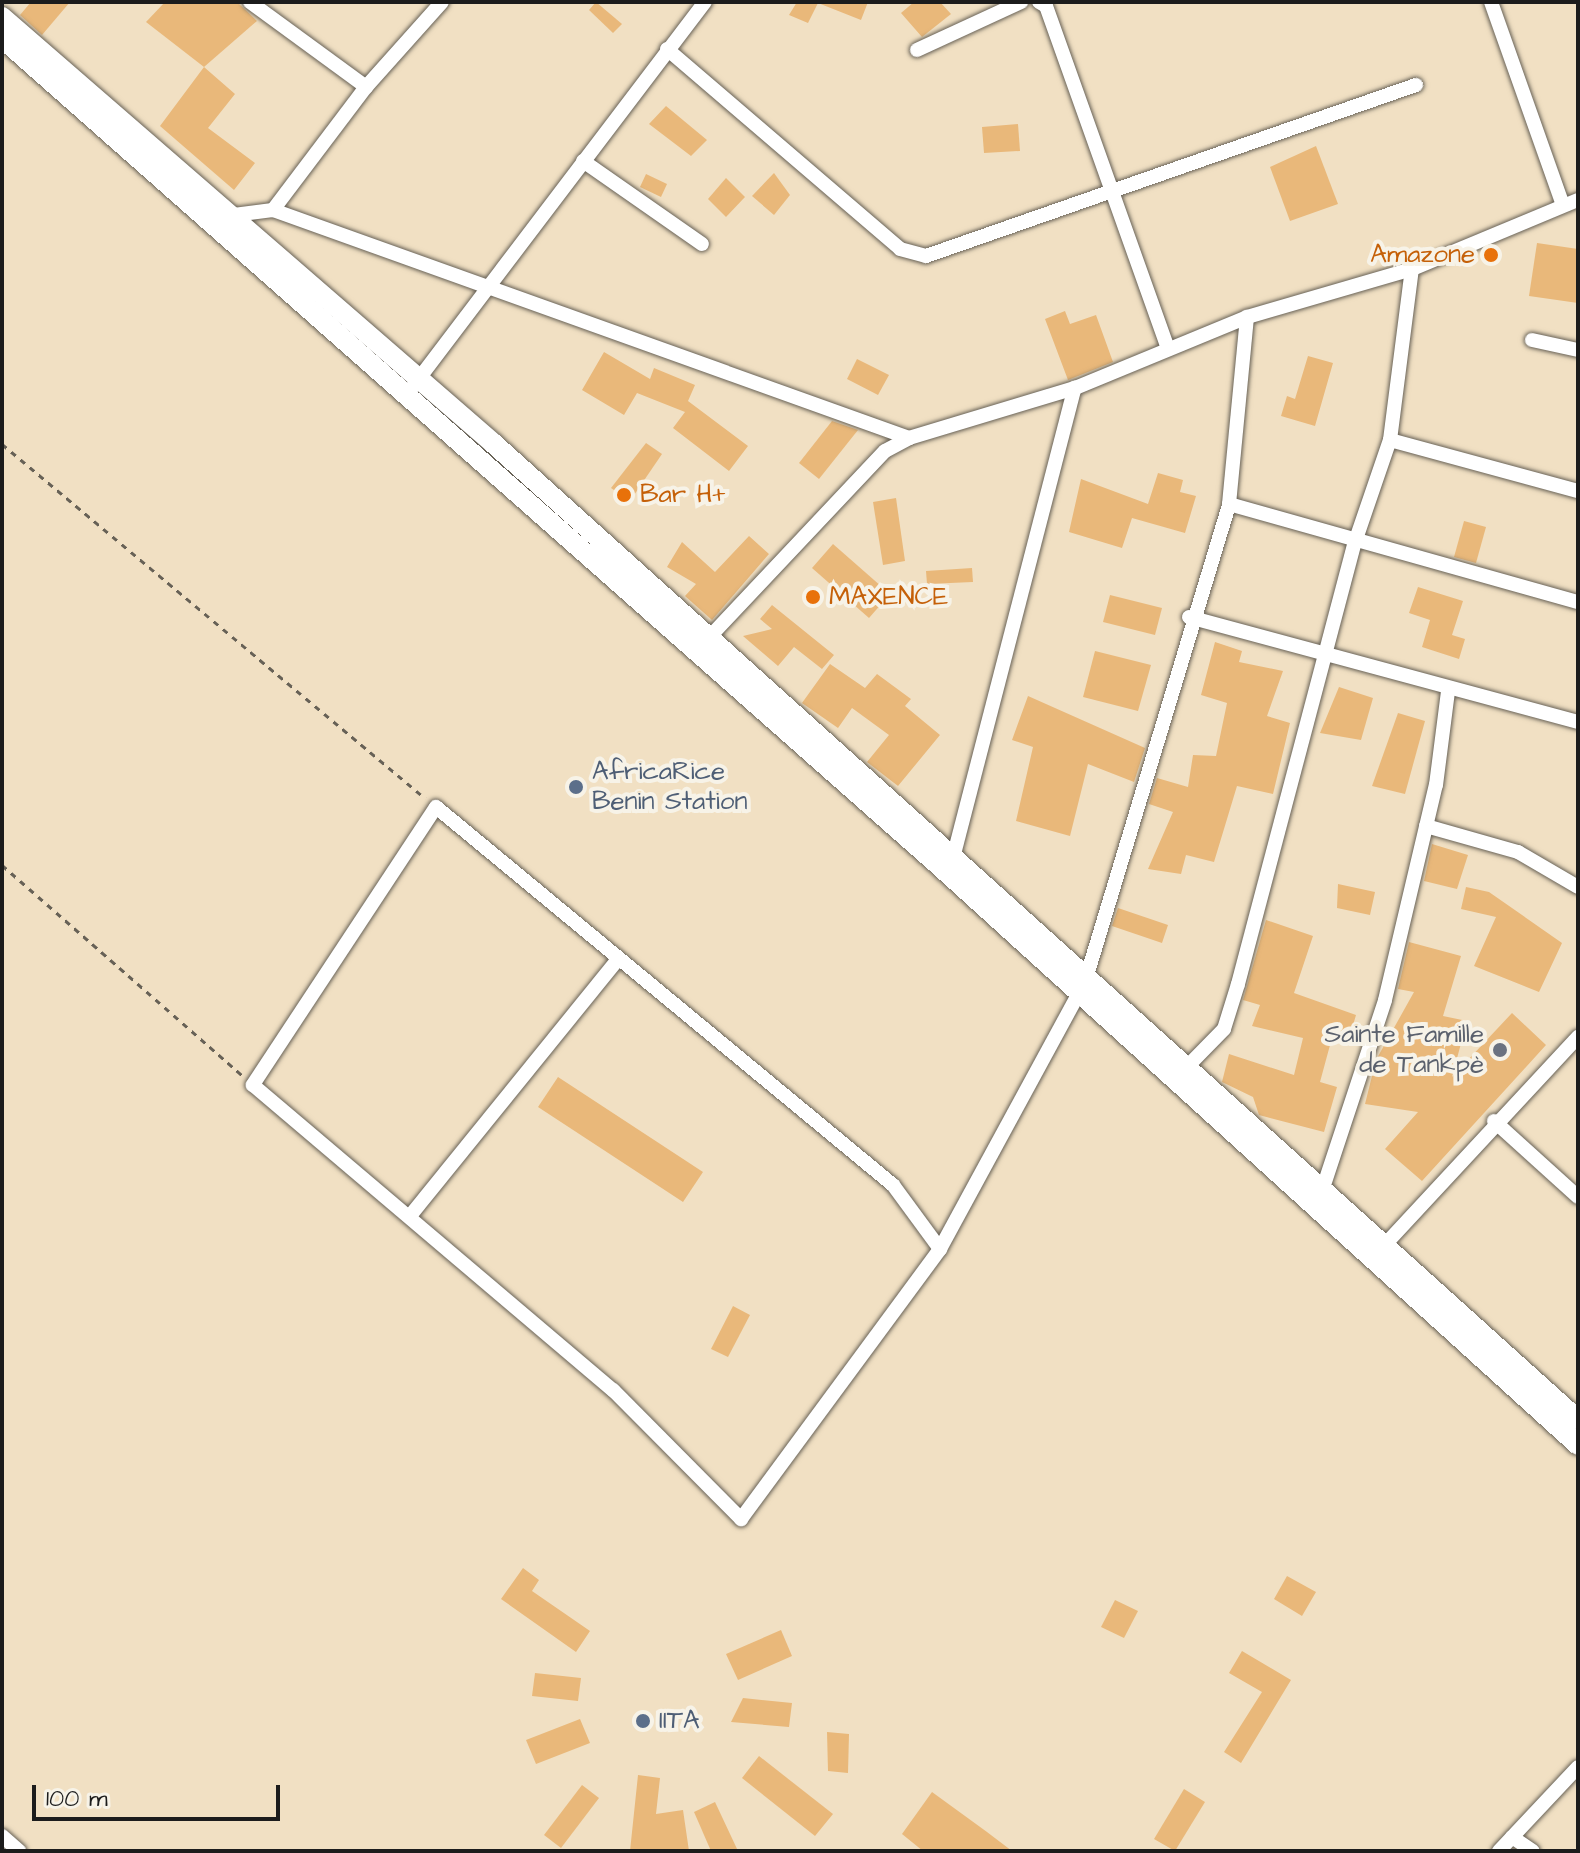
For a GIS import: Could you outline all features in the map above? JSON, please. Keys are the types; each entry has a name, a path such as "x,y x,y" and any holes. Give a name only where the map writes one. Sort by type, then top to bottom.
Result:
{"main road":[{"path":"2,17 220,222"},
{"path":"2,38 412,390 710,638 1082,990 1325,1191 1578,1420"},
{"path":"412,390 694,653 950,865"},
{"path":"1180,1074 1312,1208 1578,1445"}],"street":[{"path":"250,2 366,87"},
{"path":"273,210 366,87 442,2"},
{"path":"412,390 705,2"},
{"path":"917,50 1021,2"},
{"path":"1039,2 1046,6 1167,345"},
{"path":"1491,2 1563,205"},
{"path":"667,49 900,249 926,256 1113,194 1416,85"},
{"path":"583,161 702,244"},
{"path":"694,653 885,451 909,438 1075,388 1167,345 1247,317 1412,269 1578,200"},
{"path":"220,222 273,210 491,285 909,438"},
{"path":"1180,1074 1224,1029 1355,542 1390,440 1412,269"},
{"path":"940,1249 893,1185 436,807 253,1085 613,1390 741,1519 940,1249 1082,990 1189,617 1229,504 1247,317"},
{"path":"1532,340 1578,350"},
{"path":"950,865 963,800 1075,388"},
{"path":"1390,440 1578,491"},
{"path":"1229,504 1355,542 1578,602"},
{"path":"1189,617 1448,691 1578,722"},
{"path":"1312,1208 1325,1191 1371,1054 1426,826 1448,691"},
{"path":"1426,826 1518,852 1578,887"},
{"path":"410,1216 618,959"},
{"path":"1365,1256 1386,1247 1494,1121 1578,1037"},
{"path":"1494,1121 1578,1197"},
{"path":"1499,1851 1578,1767"},
{"path":"2,1836 19,1851"},
{"path":"1512,1837 1533,1851"}],"path":[{"path":"2,444 436,807"},
{"path":"2,865 253,1085"}],"building":[{"path":"31,2 70,2 42,35 20,15"},
{"path":"165,2 237,2 257,21 204,67 146,22"},
{"path":"596,2 622,24 613,33 589,10"},
{"path":"797,2 868,2 861,20 818,3 808,23 789,15"},
{"path":"914,2 940,2 951,14 922,37 901,13"},
{"path":"204,67 235,94 208,128 255,163 234,190 160,126"},
{"path":"666,106 707,140 691,156 649,124"},
{"path":"1018,124 1020,151 984,153 982,127"},
{"path":"1316,146 1338,204 1290,221 1270,167"},
{"path":"774,173 790,195 774,215 752,196"},
{"path":"646,174 667,184 661,197 640,187"},
{"path":"726,178 745,197 726,217 708,199"},
{"path":"1537,243 1578,249 1578,303 1529,296"},
{"path":"1065,311 1070,324 1096,315 1113,362 1068,380 1045,319"},
{"path":"604,352 650,379 654,368 695,385 688,401 748,446 729,471 673,428 685,412 637,393 624,415 582,390"},
{"path":"1308,356 1333,363 1315,426 1281,416 1287,396 1295,399"},
{"path":"857,359 889,375 878,395 847,379"},
{"path":"832,421 858,430 819,479 799,463"},
{"path":"646,443 662,454 630,501 611,488"},
{"path":"1158,473 1183,480 1180,492 1196,496 1185,533 1132,518 1122,548 1069,532 1081,479 1148,504"},
{"path":"896,498 905,561 883,565 873,502"},
{"path":"1464,521 1486,527 1476,563 1454,557"},
{"path":"749,536 769,554 712,620 685,596 696,584 667,567 682,542 715,572"},
{"path":"833,544 890,594 869,618 812,568"},
{"path":"972,568 973,582 927,584 926,571"},
{"path":"1418,587 1463,601 1452,635 1465,639 1459,659 1422,647 1430,620 1409,613"},
{"path":"1110,595 1162,608 1155,635 1103,622"},
{"path":"772,605 834,655 822,669 794,647 778,666 743,636 772,629 760,619"},
{"path":"1215,642 1242,651 1239,662 1283,671 1267,716 1290,723 1273,794 1237,786 1214,862 1186,855 1181,874 1148,869 1173,812 1149,804 1157,778 1188,787 1193,755 1216,756 1227,703 1201,695"},
{"path":"1095,651 1151,665 1138,711 1083,697"},
{"path":"830,664 865,688 877,674 911,699 905,706 940,735 898,786 867,762 889,735 852,708 838,728 802,703"},
{"path":"1339,687 1373,698 1361,740 1320,733"},
{"path":"1028,696 1145,748 1134,782 1088,764 1070,836 1016,821 1033,747 1012,740"},
{"path":"1398,713 1425,721 1405,794 1372,786"},
{"path":"1432,844 1468,855 1457,889 1424,881"},
{"path":"1338,884 1375,892 1370,915 1337,908"},
{"path":"1466,887 1489,892 1562,943 1539,992 1474,966 1496,917 1461,909"},
{"path":"1118,908 1168,925 1162,943 1112,926"},
{"path":"1266,920 1313,936 1294,993 1356,1015 1349,1039 1333,1034 1320,1082 1337,1087 1324,1132 1259,1115 1253,1097 1222,1082 1229,1054 1294,1075 1303,1038 1252,1026 1260,1005 1243,1000"},
{"path":"1409,942 1461,956 1443,1016 1467,1021 1452,1077 1512,1013 1546,1045 1422,1181 1385,1149 1418,1112 1365,1104 1376,1060 1414,992 1398,989"},
{"path":"558,1077 703,1172 683,1202 538,1107"},
{"path":"733,1306 750,1315 728,1357 711,1349"},
{"path":"523,1568 539,1580 532,1591 590,1631 576,1652 501,1599"},
{"path":"1287,1576 1316,1592 1302,1616 1274,1599"},
{"path":"1115,1600 1138,1611 1124,1638 1101,1627"},
{"path":"781,1630 792,1656 738,1680 726,1654"},
{"path":"1242,1651 1291,1680 1241,1763 1224,1752 1262,1692 1229,1673"},
{"path":"535,1673 581,1678 578,1701 532,1696"},
{"path":"743,1698 792,1703 789,1727 731,1722"},
{"path":"580,1719 590,1743 536,1764 526,1740"},
{"path":"827,1732 849,1734 848,1773 828,1771"},
{"path":"759,1756 833,1814 815,1836 742,1778"},
{"path":"638,1775 660,1778 656,1814 683,1810 689,1851 630,1851"},
{"path":"582,1785 599,1798 561,1848 544,1835"},
{"path":"1184,1789 1205,1802 1175,1851 1154,1839"},
{"path":"932,1792 1012,1851 923,1851 902,1834"},
{"path":"715,1802 738,1851 711,1851 694,1812"}],"place":[{"name":"Amazone","path":"1491,255"},
{"name":"Bar H+","path":"624,495"},
{"name":"MAXENCE","path":"813,597"},
{"name":"AfricaRice Benin Station","path":"576,787"},
{"name":"Sainte Famille de Tankpè","path":"1500,1050"},
{"name":"IITA","path":"643,1721"}]}
